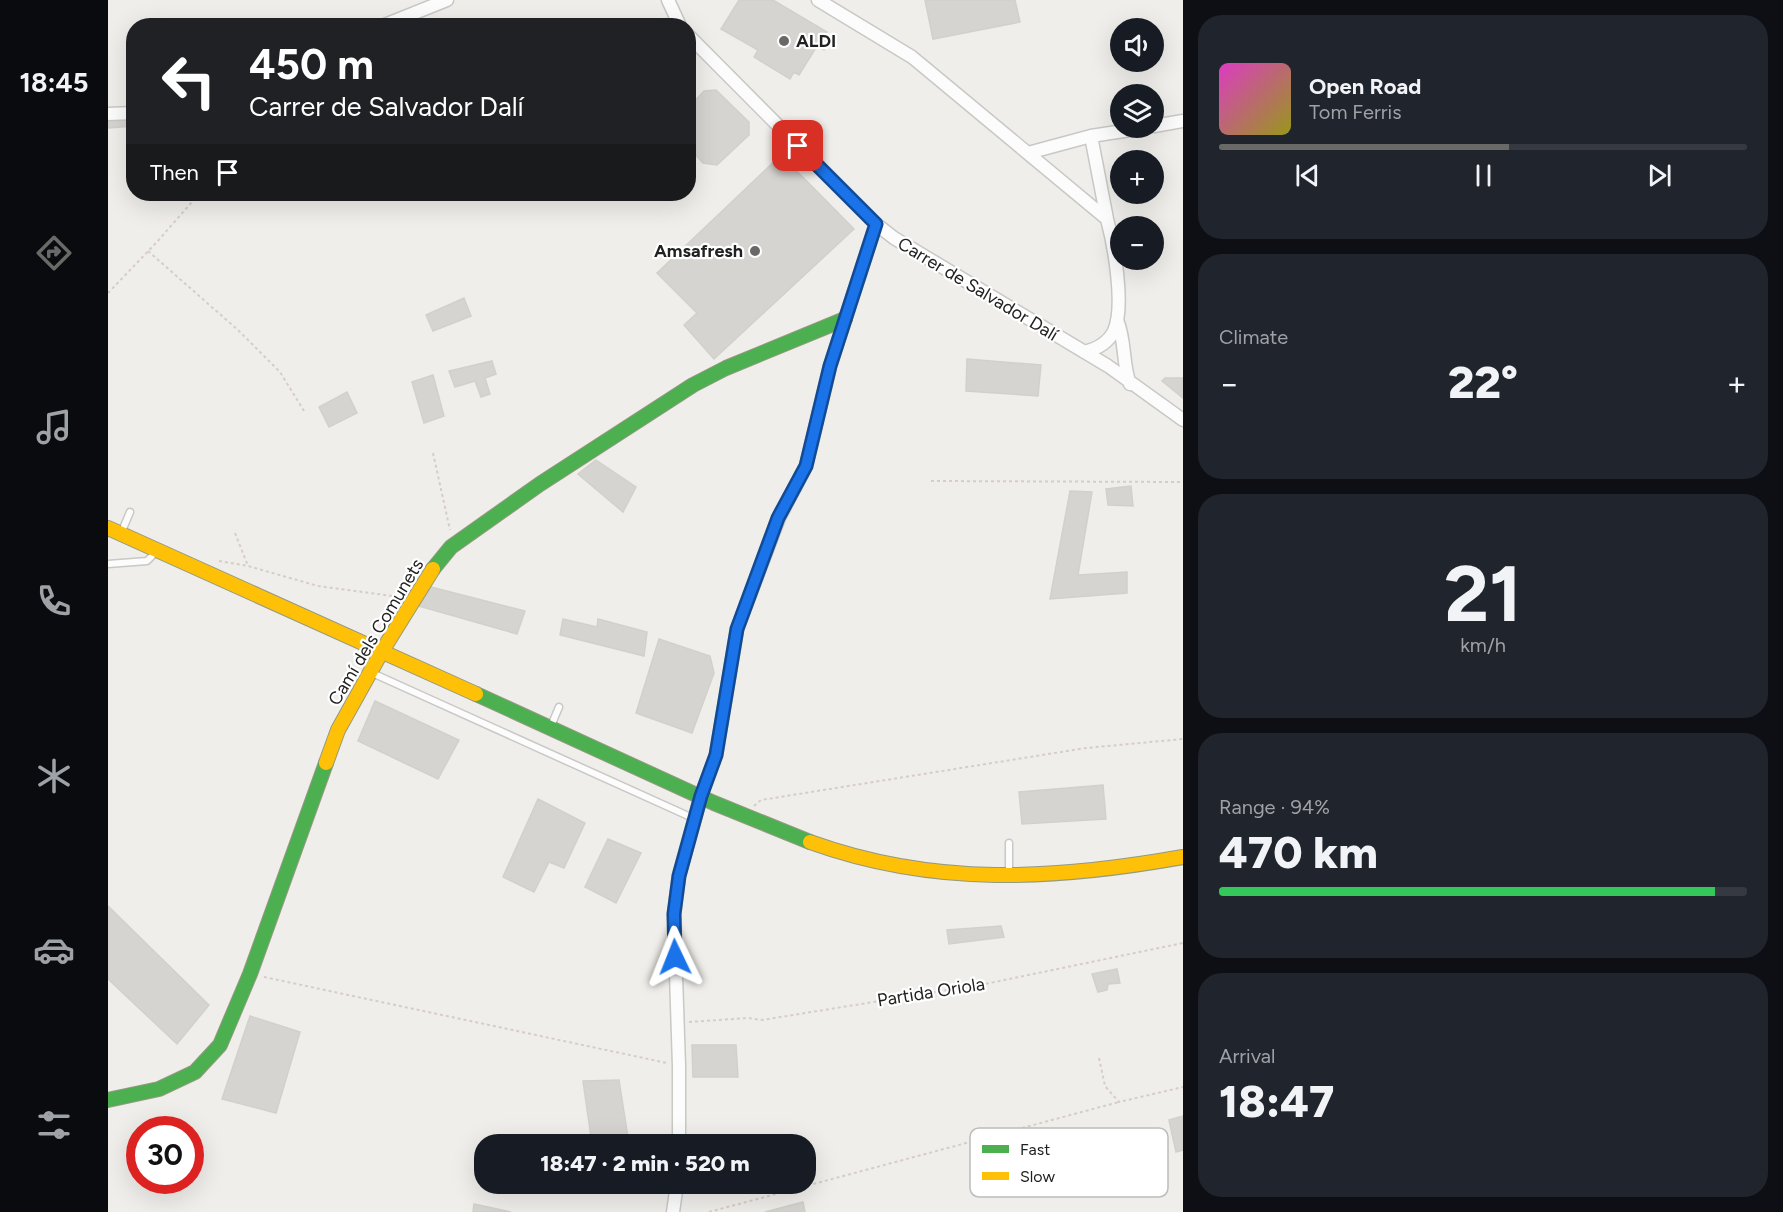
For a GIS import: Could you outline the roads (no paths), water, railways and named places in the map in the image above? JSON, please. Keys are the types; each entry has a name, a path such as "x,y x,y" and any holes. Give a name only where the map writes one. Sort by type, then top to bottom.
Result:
{"main road":[{"name":"Camí dels Comunets","path":"108,1100 159,1089 195,1072 220,1046 250,974 338,729 382,651 431,572 454,545 540,484 693,385 726,368 845,319"},
{"path":"108,528 701,796 816,844 908,869 945,873 1009,875 1067,873 1183,857"}],"street":[{"path":"402,18 447,0"},
{"path":"668,0 677,18"},
{"path":"818,0 912,57 1107,219"},
{"name":"Carrer de Salvador Dalí","path":"696,43 876,224 894,238 1108,366 1183,420"},
{"path":"108,114 126,113"},
{"path":"1164,124 1183,121"},
{"path":"1028,153 1110,133"},
{"path":"1084,352 1095,349 1108,339 1117,320 1118,285 1113,241 1091,136"},
{"path":"679,1134 674,914 679,876 701,796 716,755 737,629 778,518 806,466 830,366 876,224"},
{"path":"1117,320 1122,332 1126,375 1130,384"},
{"path":"674,1212 675,1194"}],"lane":[{"path":"121,534 130,512"},
{"path":"108,564 147,561 158,550"},
{"path":"370,672 695,819"},
{"path":"550,727 559,707"},
{"path":"1009,843 1009,875"}],"place":[{"name":"ALDI","path":"784,41"},
{"name":"Amsafresh","path":"755,251"}]}
